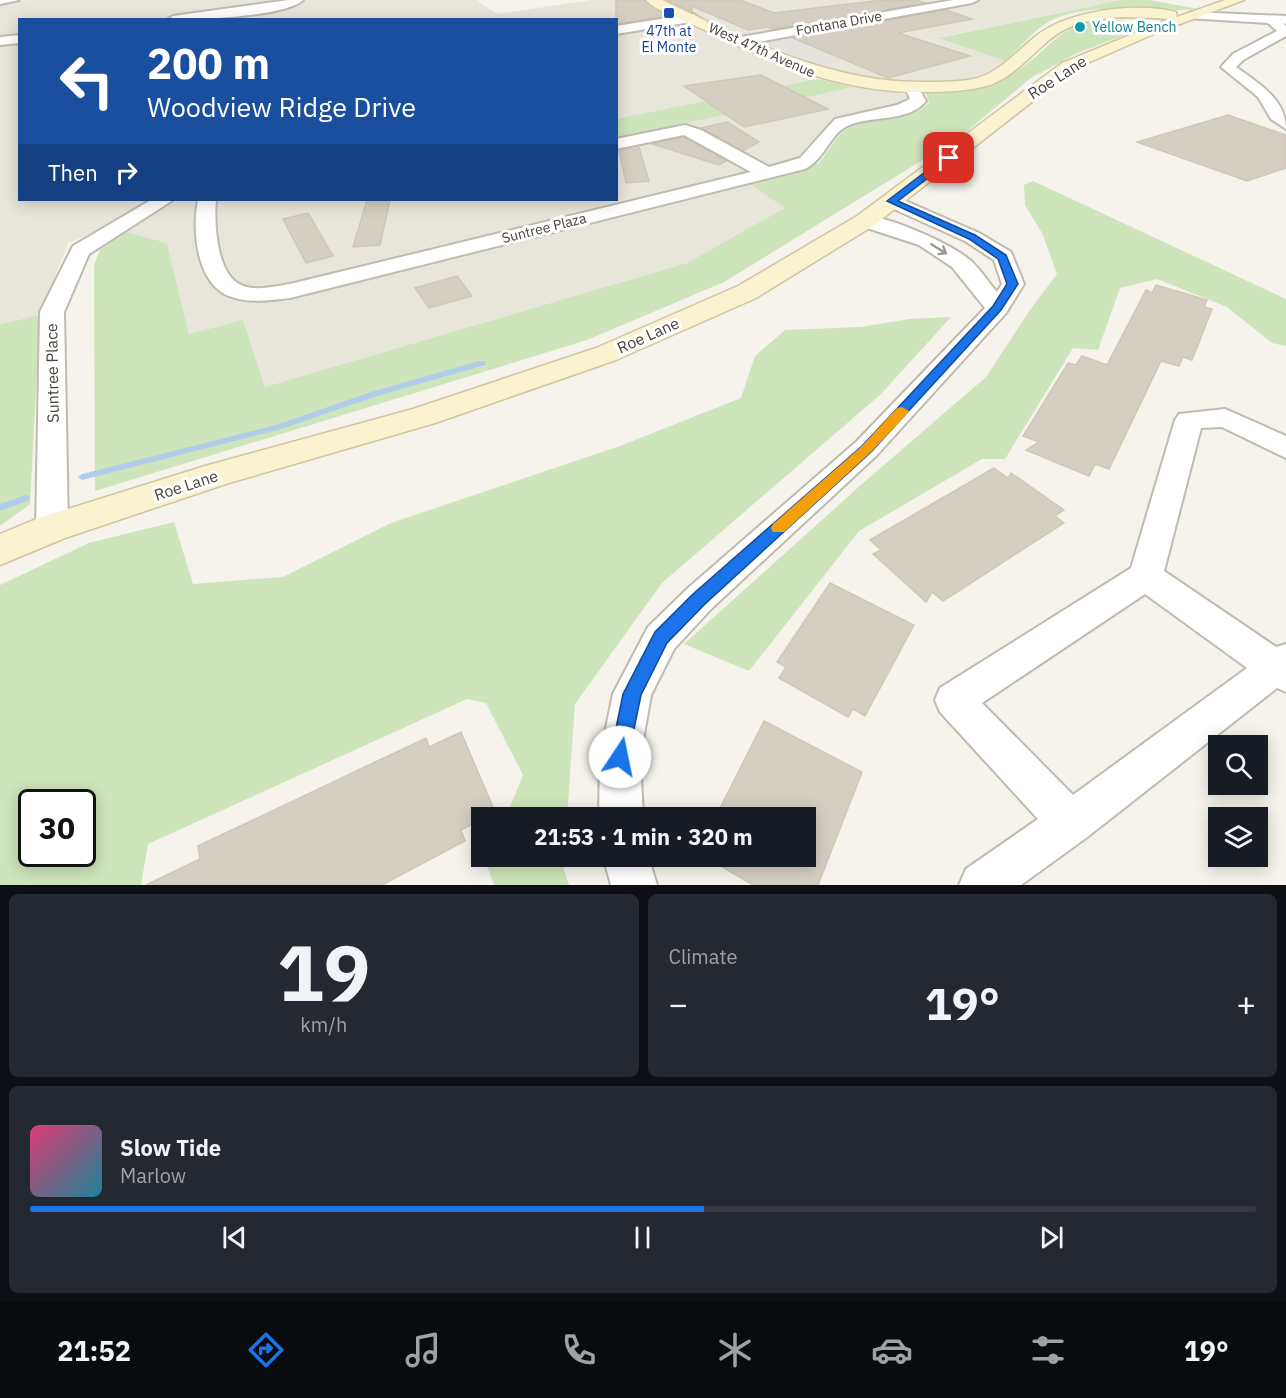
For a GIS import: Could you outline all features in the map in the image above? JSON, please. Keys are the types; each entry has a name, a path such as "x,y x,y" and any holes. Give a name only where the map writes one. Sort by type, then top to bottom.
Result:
{"street":[{"path":"0,1 13,0"},
{"name":"West 47th Avenue","path":"652,0 820,76 874,86 912,88 960,85 994,77 1058,27 1074,20 1111,15"},
{"name":"Fontana Drive","path":"741,41 972,0"},
{"name":"Roe Lane","path":"0,550 52,528 217,474 424,416 606,354 747,292 865,221 1050,78 1090,54 1156,28 1238,0"},
{"path":"186,18 297,1"},
{"path":"1222,5 1234,13 1254,19"},
{"path":"1111,15 1279,20 1285,32 1238,57 1228,67 1264,94 1277,116 1286,124"},
{"path":"1111,15 1138,20 1156,28"},
{"path":"618,30 693,18"},
{"path":"0,41 18,39"},
{"name":"Suntree Plaza","path":"207,201 203,225 216,276 223,285 258,295 290,291 810,161 841,122 912,106 918,101 912,88"},
{"path":"618,144 686,130 766,173"},
{"name":"Suntree Place","path":"52,528 52,312 80,250 162,201"},
{"path":"621,807 620,757 632,694 661,638 699,599 867,449 998,308 1013,284 1003,257 972,237 892,201"},
{"path":"910,235 934,218"},
{"path":"865,221 926,241 960,262 998,308"},
{"path":"1071,823 954,700 1146,576 1189,420 1225,418 1258,432 1286,448"},
{"path":"982,885 1283,668 1146,576"},
{"path":"628,867 634,885"}],"shaded area":[{"path":"30,0 476,0 497,14 592,0 643,0 800,74 817,79 618,119 618,18 18,18 18,201 151,201 123,219 68,243 40,315 0,324 0,3"},
{"path":"661,0 1121,0 941,37 1005,61 992,71 967,81 913,86 810,68 901,49 745,37"},
{"path":"843,26 903,49 810,68 765,46 762,41"},
{"path":"853,87 898,92 906,95 909,101 830,123 807,157 739,177 786,208 687,263 265,387 243,320 189,334 167,243 127,232 176,201 618,201 618,138"}],"green space":[{"path":"1121,0 1149,0 1198,9 1110,9 1059,17 1044,24 1005,61 939,38"},
{"path":"1114,19 1143,25 1138,30 1075,54 1031,78 960,137 724,282 587,340 95,491 94,265 100,250 127,232 167,243 189,334 243,320 265,387 687,263 785,208 750,184 819,163 843,130 855,124 920,110 929,103 926,93 970,90 1001,80 1026,65 1067,31 1094,21"},
{"path":"817,79 853,87 618,138 618,119"},
{"path":"1033,181 1286,299 1286,346 1272,343 1227,307 1157,279 1120,288 1098,350 1073,348 1005,459 982,459 859,531 749,671 684,644 862,484 986,377 1057,274 1042,233 1025,205 1024,185"},
{"path":"40,315 30,504 0,526 0,324"},
{"path":"951,317 881,394 662,583 575,704 568,807 510,807 523,775 486,703 467,699 148,844 141,885 0,885 0,585 89,543 174,522 193,584 283,577 391,523 620,446 741,398 755,356 785,330 861,327 910,319"},
{"path":"487,867 564,867 569,885 494,885"}],"building":[{"path":"616,0 644,0 667,16 618,24 618,18 616,18"},
{"path":"667,0 740,0 774,13 874,1 917,0 925,3 773,29 768,27 748,30 692,6 692,12"},
{"path":"946,10 972,19 898,33 970,56 888,78 793,38"},
{"path":"761,75 828,109 744,127 684,86"},
{"path":"1228,115 1286,135 1286,168 1247,181 1137,142"},
{"path":"727,122 759,142 743,151 701,128"},
{"path":"684,137 726,161 719,165 652,144"},
{"path":"639,147 649,181 626,183 619,151"},
{"path":"367,201 390,201 380,245 353,247"},
{"path":"308,213 333,256 306,263 283,219"},
{"path":"457,276 472,296 429,308 415,288"},
{"path":"1156,285 1207,300 1204,307 1212,309 1192,360 1183,357 1179,366 1161,361 1109,469 1095,464 1089,476 1026,450 1039,442 1023,436 1068,363 1076,365 1082,356 1107,365 1146,290 1152,293"},
{"path":"994,468 1008,478 1011,473 1064,510 1055,516 1064,523 943,601 932,592 926,602 873,554 881,550 870,540"},
{"path":"830,583 914,625 865,716 853,709 848,717 779,678 786,667 777,662"},
{"path":"764,721 862,772 818,885 753,885 722,867 816,867 816,807 721,807"},
{"path":"461,732 493,807 471,807 471,825 461,830 465,841 382,885 146,885 200,859 198,846 426,738 429,747"}],"waterway":[{"path":"82,477 278,427 374,394 482,363"},
{"path":"0,508 26,498"}],"slow traffic":[{"path":"778,528 867,449 902,411"}],"place":[{"name":"47th at El Monte","path":"669,13"},
{"name":"Yellow Bench","path":"1080,27"}],"route":[{"path":"620,757 632,694 661,638 699,599 867,449 998,308 1013,284 1003,257 972,237 892,201 949,158"}]}
